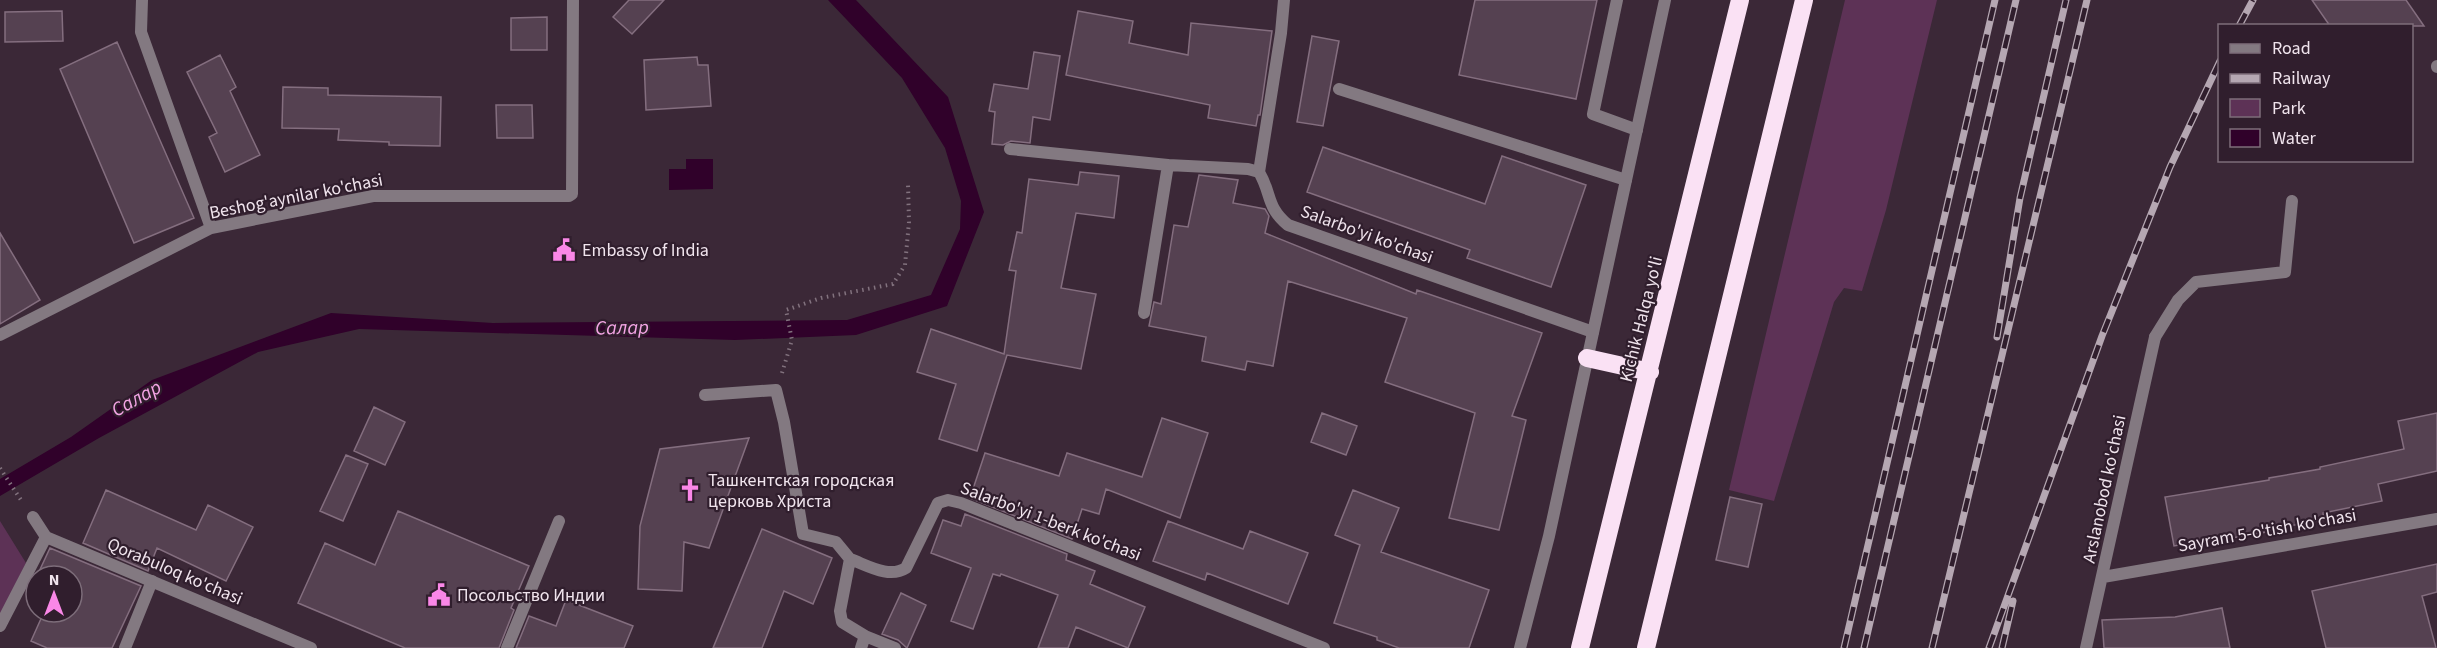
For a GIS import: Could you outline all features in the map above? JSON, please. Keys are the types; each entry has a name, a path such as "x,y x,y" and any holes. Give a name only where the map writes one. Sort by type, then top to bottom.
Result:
{"highway":[{"name":"Kichik Halqa yo'li","path":"1580,648 1740,0"},
{"path":"1646,648 1804,0"},
{"path":"1587,358 1650,372"}],"street":[{"path":"142,0 141,32 211,228"},
{"name":"Beshog'aynilar ko'chasi","path":"0,335 211,228 373,196 569,196 572,194 573,0"},
{"path":"1010,149 1168,165 1248,169 1259,172 1284,0"},
{"path":"1617,0 1593,114 1637,130"},
{"path":"1520,648 1549,536 1665,0"},
{"path":"1339,89 1626,180"},
{"path":"1143,313 1168,165"},
{"name":"Salarbo'yi ko'chasi","path":"1259,172 1272,208 1288,225 1593,332"},
{"name":"Arslanobod ko'chasi","path":"2086,648 2155,337 2178,300 2196,282 2285,272 2292,201"},
{"path":"705,395 776,390 784,422 803,534 836,542 850,559 840,611 842,622 863,642 895,648"},
{"name":"Salarbo'yi 1-berk ko'chasi","path":"850,559 890,573 906,568 938,503 948,500 961,503 1324,648"},
{"path":"0,626 46,537 33,517"},
{"name":"Sayram 5-o'tish ko'chasi","path":"2103,577 2437,519"},
{"path":"507,648 559,521"},
{"name":"Qorabuloq ko'chasi","path":"46,537 311,648"},
{"path":"125,648 152,581"}],"path":[{"path":"776,390 792,340 786,310 821,298 893,284 905,265 909,222 908,184"},
{"path":"0,468 33,517"}],"green space":[{"path":"1845,0 1937,0 1886,210 1862,291 1844,288 1834,302 1774,501 1729,490"},
{"path":"0,521 26,563 0,616"}],"water":[{"name":"Салар","path":"828,0 856,0 948,97 984,212 947,306 856,335 735,340 359,329 258,352 99,438 0,496 0,479 71,437 152,380 331,313 493,323 847,320 931,295 960,229 961,201 945,148 902,78"},
{"path":"686,159 713,159 713,189 669,190 669,169 686,169"}],"building":[{"path":"629,0 664,0 632,34 613,17"},
{"path":"1475,0 1597,0 1576,99 1459,75"},
{"path":"2312,0 2406,0 2424,26 2413,26 2413,24 2329,24"},
{"path":"62,11 63,41 5,42 5,12"},
{"path":"1078,11 1133,21 1129,43 1188,55 1191,23 1272,31 1260,115 1258,115 1256,126 1208,118 1210,105 1066,75"},
{"path":"547,17 547,50 511,50 511,18"},
{"path":"1312,36 1339,41 1323,126 1297,122"},
{"path":"117,42 194,218 134,243 60,69"},
{"path":"1034,52 1060,56 1050,120 1033,117 1030,143 1011,141 1003,145 992,144 995,112 989,111 994,84 1028,89"},
{"path":"220,55 236,87 230,91 260,155 225,172 209,137 217,133 187,72"},
{"path":"697,57 698,65 708,65 711,106 646,110 644,60"},
{"path":"283,87 328,88 328,95 441,97 440,146 389,145 389,142 338,140 339,129 282,128"},
{"path":"496,105 532,105 533,138 497,138"},
{"path":"1323,147 1485,204 1502,156 1586,185 1551,287 1467,258 1470,250 1307,192"},
{"path":"1080,172 1119,176 1114,218 1076,213 1061,288 1096,294 1081,369 1007,355 977,451 939,439 956,384 917,372 931,329 1004,354 1016,271 1009,270 1017,232 1022,233 1029,179 1078,185"},
{"path":"1199,175 1238,180 1233,203 1265,209 1269,216 1265,233 1416,294 1417,290 1542,333 1512,416 1526,420 1499,530 1449,518 1475,413 1385,382 1407,318 1288,281 1273,366 1247,361 1245,370 1202,361 1206,337 1149,326 1154,302 1161,304 1174,225 1188,227"},
{"path":"0,233 40,300 0,324"},
{"path":"374,407 405,422 385,465 354,451"},
{"path":"1322,413 1357,426 1346,455 1311,442"},
{"path":"2437,413 2437,471 2378,484 2382,501 2323,513 2324,520 2226,539 2225,537 2174,546 2165,497 2269,480 2269,478 2320,469 2320,467 2404,449 2398,421"},
{"path":"1162,418 1208,433 1180,518 1106,489 1099,514 1082,509 1072,539 970,498 985,453 1059,476 1067,453 1142,477"},
{"name":"Ташкентская городская церковь Христа","path":"749,438 709,548 684,542 682,591 638,589 640,526 660,449"},
{"path":"346,455 368,464 343,521 320,511"},
{"path":"106,490 196,530 208,505 253,527 226,581 157,548 148,571 83,543"},
{"path":"1353,490 1399,508 1381,552 1489,590 1469,648 1399,648 1377,640 1377,637 1334,623 1360,545 1335,535"},
{"path":"1730,497 1762,504 1748,567 1716,560"},
{"name":"Посольство Индии","path":"398,511 529,566 511,608 514,610 499,648 405,648 298,603 325,543 375,565"},
{"path":"965,514 1067,554 1066,560 1095,571 1090,584 1145,607 1128,648 1076,627 1068,648 1038,648 1058,595 1001,574 1000,576 993,574 973,629 951,621 971,568 931,553 943,520 961,526"},
{"path":"1168,521 1243,549 1250,531 1308,553 1288,604 1207,573 1205,580 1153,561"},
{"path":"762,529 832,558 813,604 784,591 762,648 713,648"},
{"path":"50,548 141,586 112,648 47,648 31,641 39,624 84,624 84,564 43,564"},
{"path":"2437,564 2437,592 2422,596 2436,648 2326,648 2312,591"},
{"path":"901,593 926,605 907,648 898,640 882,634"},
{"path":"566,600 633,626 624,648 516,648 529,616 556,626"},
{"path":"2222,608 2230,648 2104,648 2102,620 2175,617"}],"railway":[{"path":"1844,648 1995,0"},
{"path":"1864,648 2016,0"},
{"path":"1997,337 2020,198 2066,0"},
{"path":"1932,648 2087,0"},
{"path":"2240,24 2253,0"},
{"path":"1989,648 2102,336 2170,167 2218,65"},
{"path":"2002,648 2013,601"}],"place":[{"name":"Embassy of India","path":"564,250"},
{"name":"Ташкентская городская церковь Христа","path":"690,490"},
{"name":"Посольство Индии","path":"439,595"}]}
